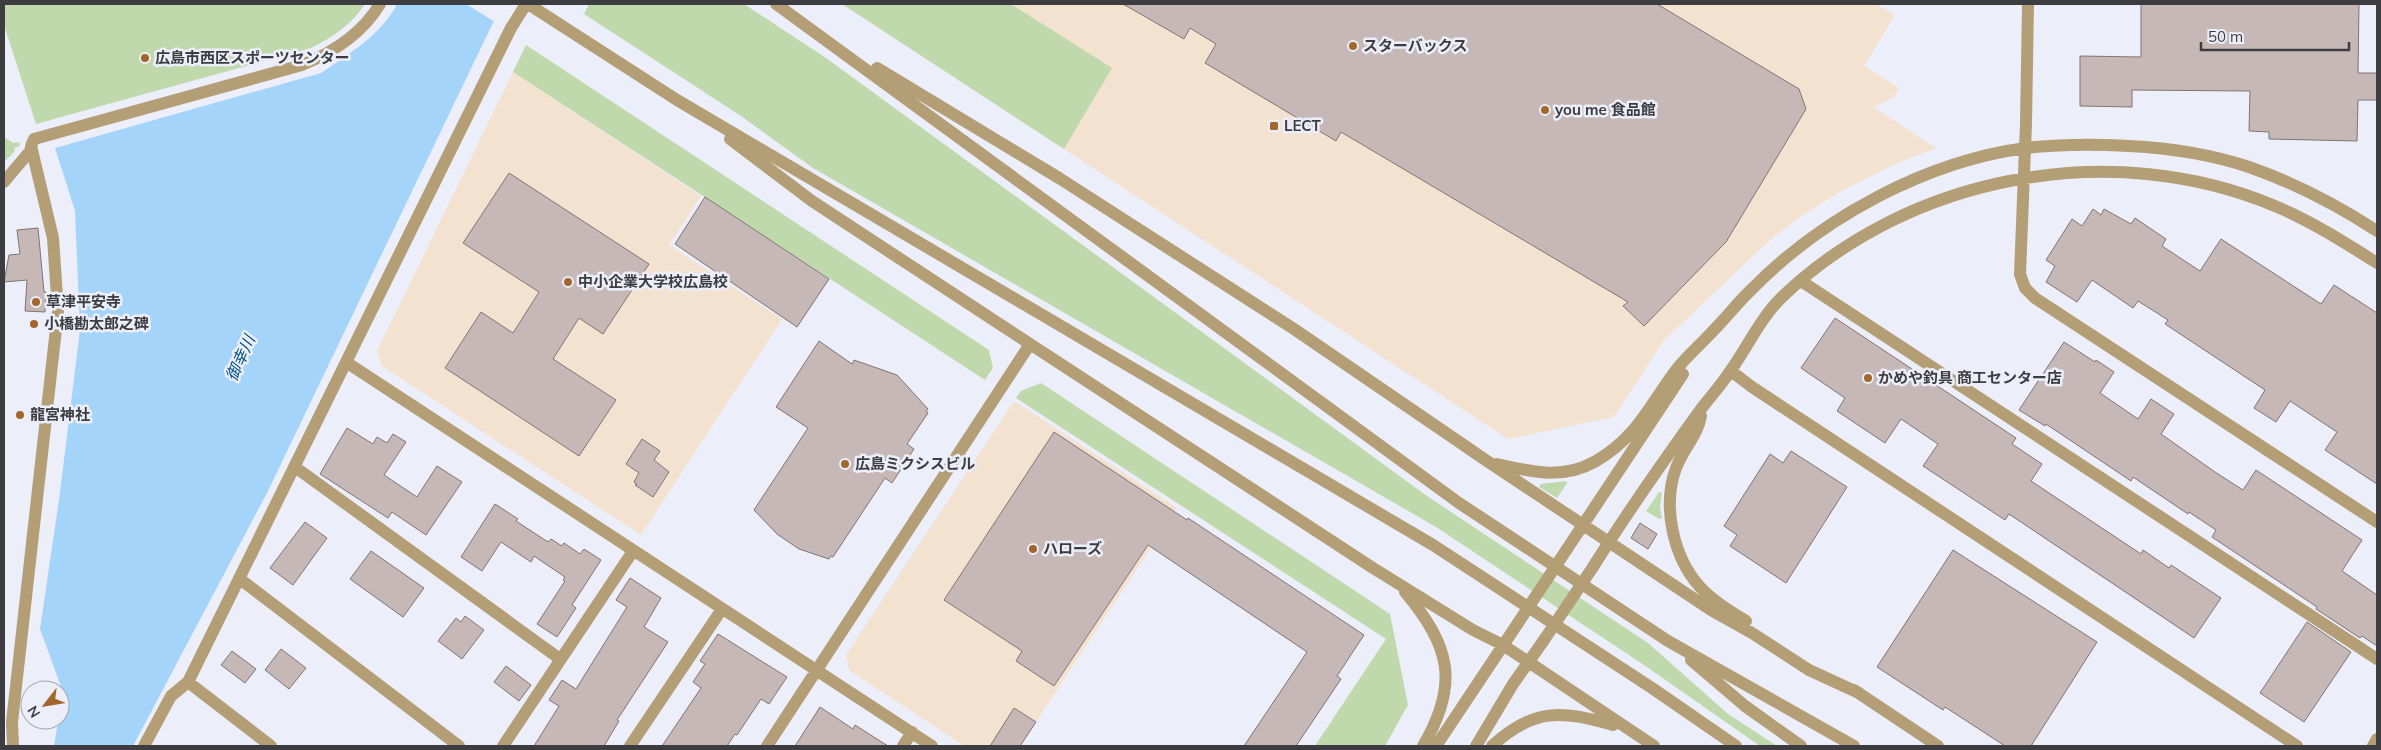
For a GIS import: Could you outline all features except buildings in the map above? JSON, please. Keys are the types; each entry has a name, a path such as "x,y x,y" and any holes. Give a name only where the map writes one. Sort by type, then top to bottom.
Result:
{"street":[{"path":"13,746 8,721 58,311 53,238 31,146 34,139 310,62 337,48 357,33 380,4"},
{"path":"144,746 171,696 188,682 511,28 527,4 678,100 1433,545 1652,688 1736,746"},
{"path":"776,4 1459,502 1668,641 1854,746"},
{"path":"2028,4 2020,274 2025,288 2035,298 2377,522"},
{"path":"804,23 1068,183 1294,329 1487,461 1711,610 1752,633 1809,670 1859,693"},
{"path":"678,100 812,201 1373,568 1473,630 1503,645 1624,729 1654,746"},
{"path":"1487,461 1546,474 1565,472 1594,462 1633,433 1677,368 1769,271 1788,254 1836,219 1930,174 1977,159 2025,148 2060,146 2126,146 2169,149 2221,159 2249,167 2304,189 2377,231"},
{"path":"4,182 32,150"},
{"path":"1476,746 1528,662 1609,542 1702,409 1731,371 1766,315 1801,281 1853,244 1910,212 1944,197 2023,178 2114,172 2152,175 2199,182 2273,205 2309,222 2377,263"},
{"path":"1801,281 2377,659"},
{"path":"1436,746 1708,337"},
{"path":"767,746 1030,344"},
{"path":"346,362 932,746"},
{"path":"1731,371 1760,393 2297,746"},
{"path":"1702,409 1699,427 1681,456 1671,489 1670,508 1675,539 1688,570 1701,588 1720,604 1938,746"},
{"path":"295,466 560,659"},
{"path":"503,746 633,551"},
{"path":"1373,568 1405,592 1425,617 1443,655 1446,667 1444,694 1423,746"},
{"path":"240,579 459,746"},
{"path":"630,746 722,609"},
{"path":"1668,641 1745,706 1801,746"},
{"path":"188,682 271,746"},
{"path":"1492,746 1515,729 1542,715 1562,714 1624,729"},
{"path":"903,746 912,732"},
{"path":"2373,746 2377,739"}],"shaded area":[{"path":"842,4 1876,4 1895,15 1864,66 1899,88 1894,97 1873,107 1936,148 1895,164 1841,191 1800,217 1770,240 1663,341 1614,417 1508,439"},
{"name":"中小企業大学校広島校","path":"513,72 701,196 669,245 782,319 641,535 382,366 377,351"},
{"name":"ハローズ","path":"1014,401 1177,508 1020,746 964,746 849,670 846,655"}],"green space":[{"name":"広島市西区スポーツセンター","path":"4,4 365,4 341,30 311,48 36,124 4,25"},
{"path":"589,4 744,4 826,58 1427,496 1648,643 1728,714 1777,746 1760,746 1644,665 1436,527 813,168 741,116 584,14"},
{"path":"842,4 1011,4 1112,68 1064,149"},
{"path":"526,45 989,350 993,368 985,380 513,72"},
{"path":"4,137 13,143 19,142 20,146 14,148 15,151 4,162"},
{"path":"1041,383 1390,614 1408,705 1385,746 1315,746 1386,639 1016,398 1021,391"},
{"path":"1566,481 1567,483 1557,498 1539,487 1541,484"},
{"path":"1659,492 1662,493 1660,507 1662,518 1659,519 1646,511"}],"water":[{"name":"御幸川","path":"397,4 502,4 268,491 133,746 54,746 57,730 70,730 70,680 59,680 40,629 59,500 80,330 75,211 55,148 321,73 364,43 391,15"}],"pier":[{"path":"466,4 504,4 495,22"}],"place":[{"name":"スターバックス","path":"1353,46"},
{"name":"広島市西区スポーツセンター","path":"145,58"},
{"name":"you me 食品館","path":"1545,110"},
{"name":"LECT","path":"1274,126"},
{"name":"中小企業大学校広島校","path":"568,282"},
{"name":"草津平安寺","path":"36,302"},
{"name":"小橋勘太郎之碑","path":"34,324"},
{"name":"かめや釣具 商工センター店","path":"1868,378"},
{"name":"龍宮神社","path":"20,415"},
{"name":"広島ミクシスビル","path":"845,464"},
{"name":"ハローズ","path":"1033,549"}]}
